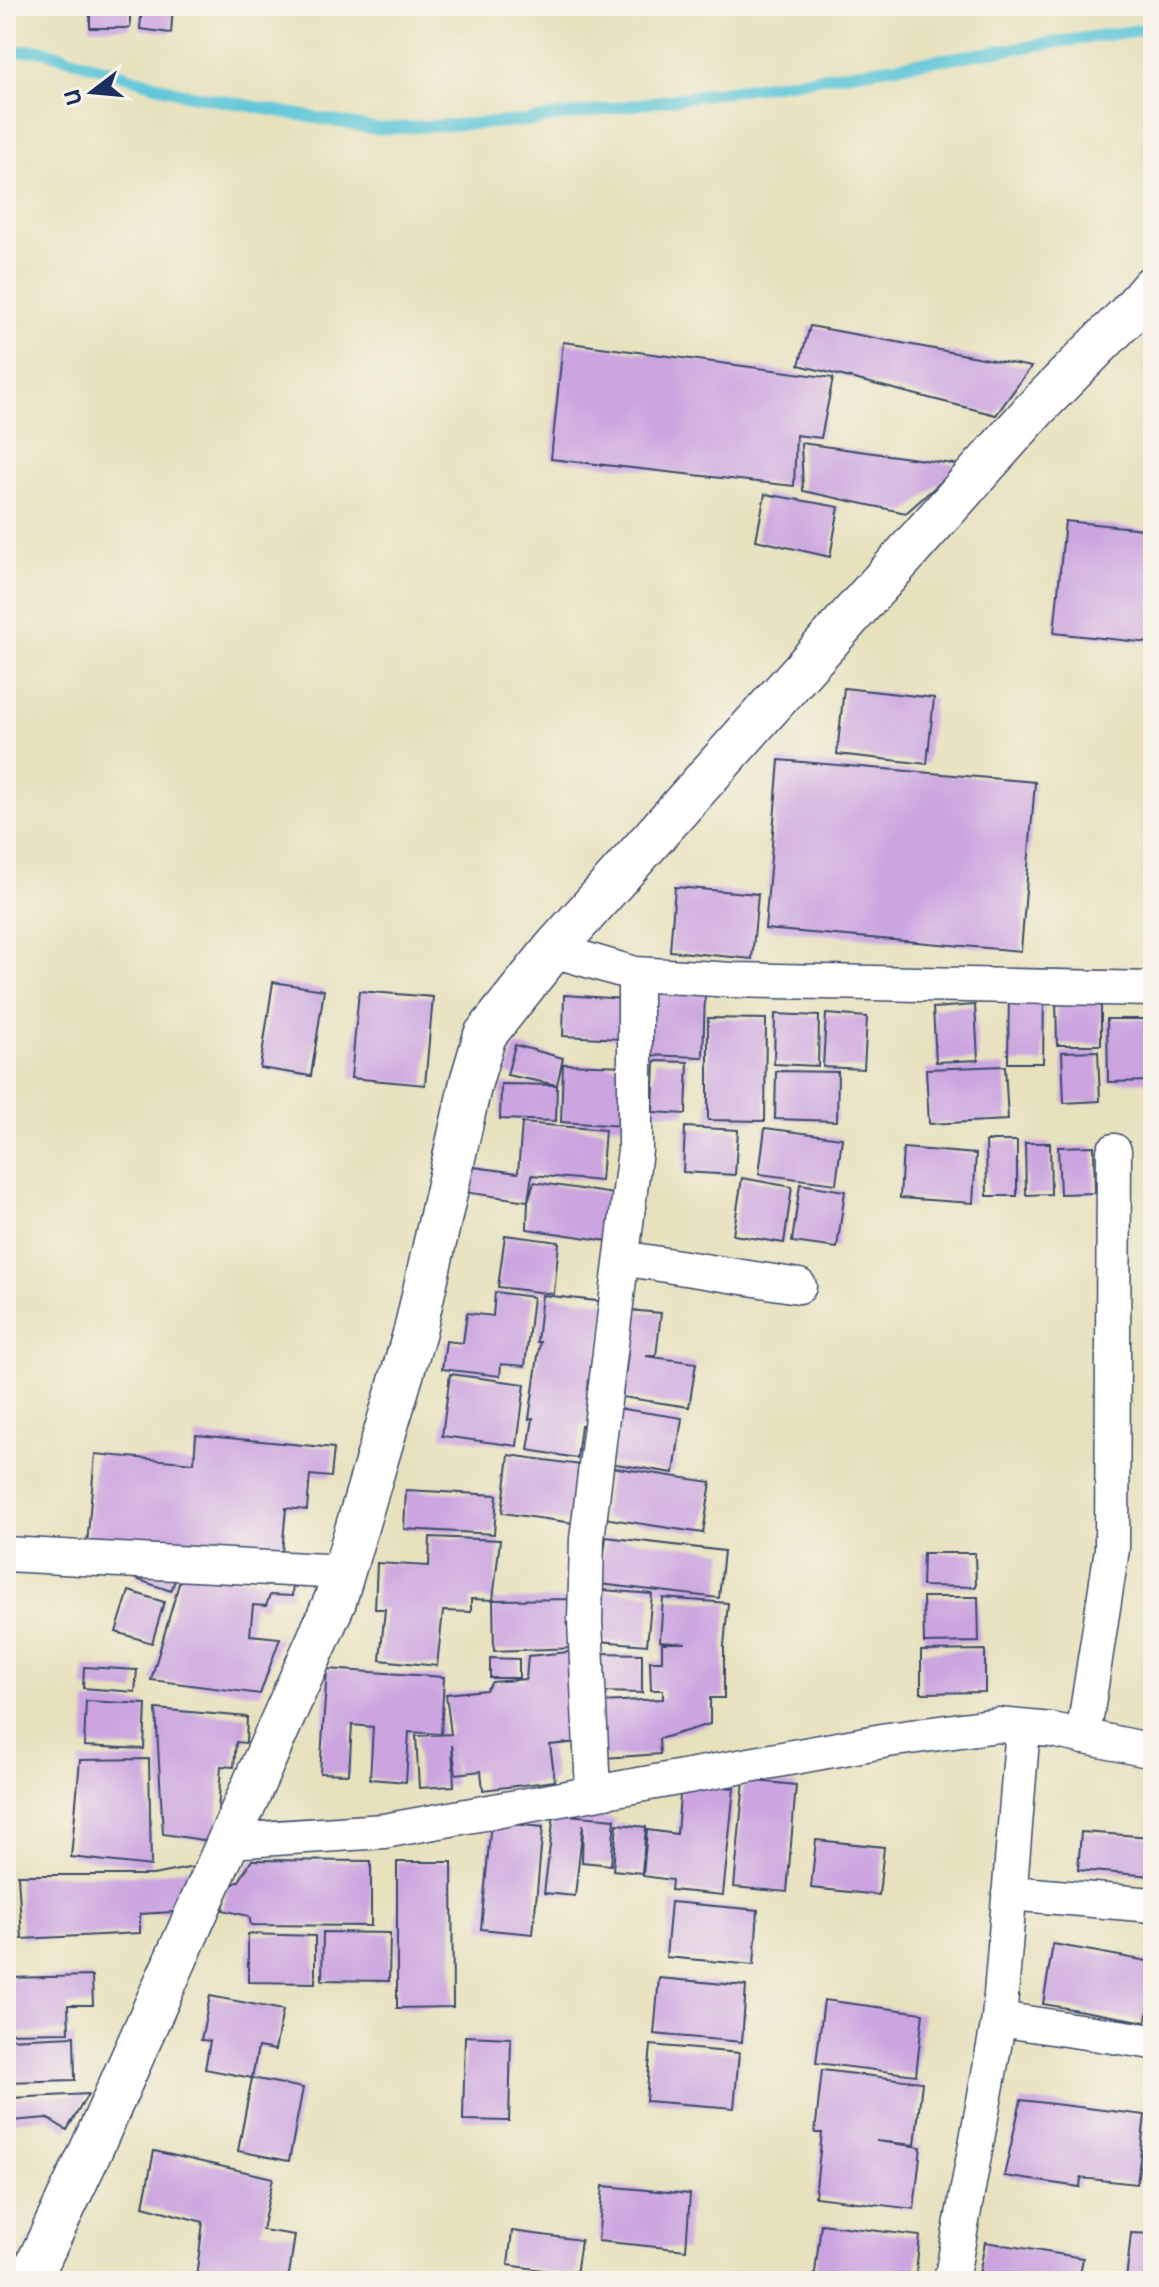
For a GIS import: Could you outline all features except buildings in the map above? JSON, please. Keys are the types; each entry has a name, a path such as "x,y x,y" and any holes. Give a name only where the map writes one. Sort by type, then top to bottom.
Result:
{"street":[{"path":"29,2281 88,2157 335,1601 415,1331 471,1082 485,1035 553,950 1035,409 1153,286"},
{"path":"553,950 635,974 732,980 1153,989"},
{"path":"593,1791 585,1621 587,1539 635,1150 635,974"},
{"path":"1083,1737 1112,1549 1114,1151"},
{"path":"622,1258 799,1286"},
{"path":"6,1554 344,1572"},
{"path":"228,1841 384,1831 888,1740 998,1725 1153,1751"},
{"path":"951,2281 999,2019 1023,1728"},
{"path":"1009,1893 1153,1905"},
{"path":"999,2019 1153,2042"}],"waterway":[{"path":"6,52 41,50 185,94 377,129 527,121 1153,28"}]}
